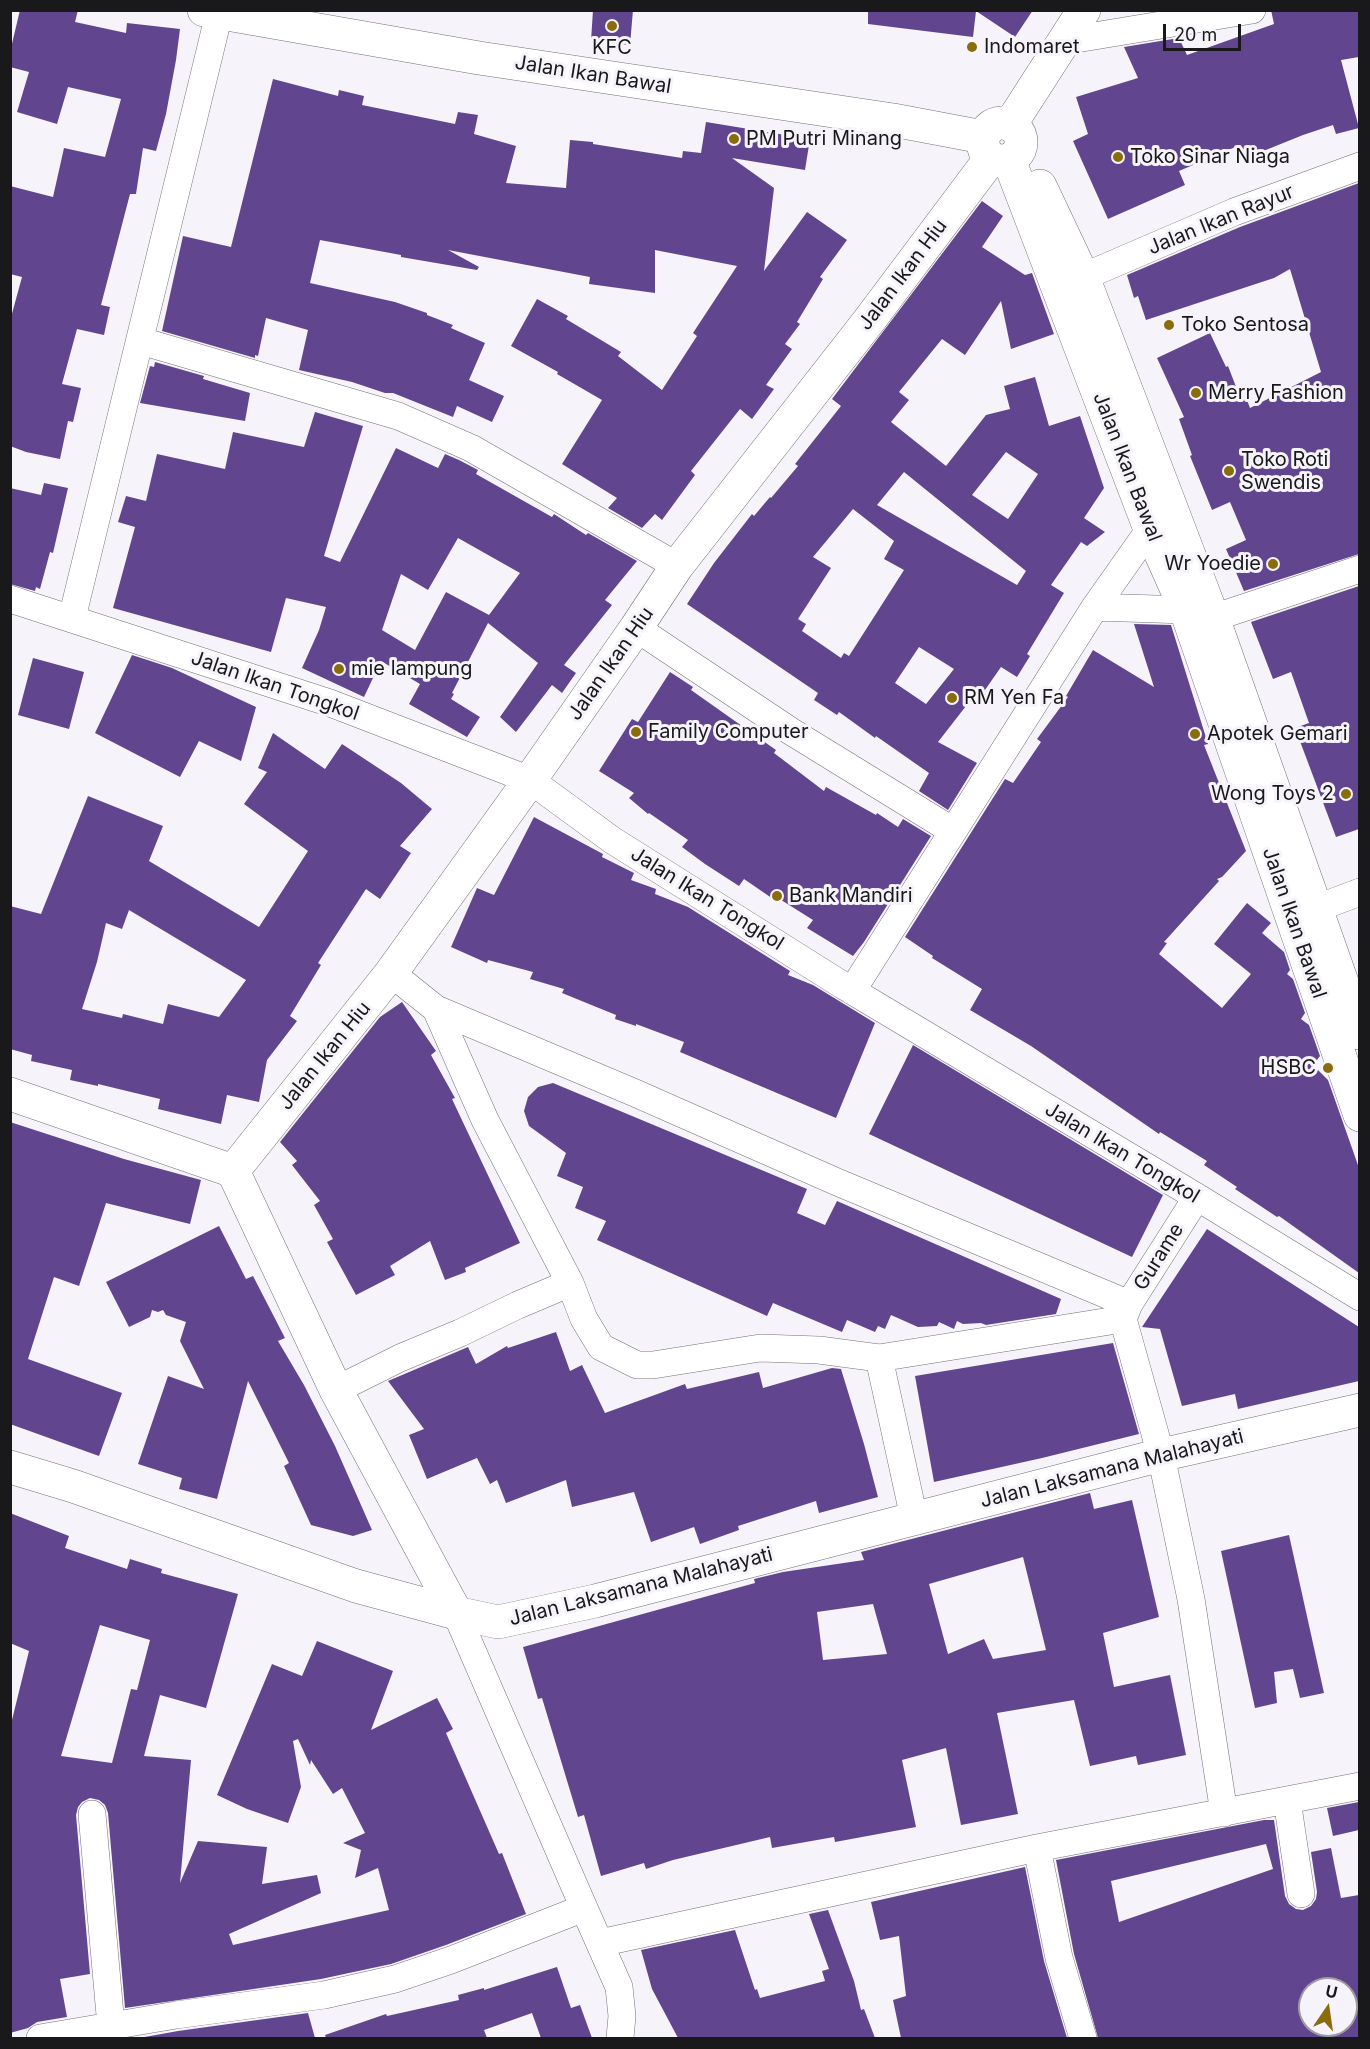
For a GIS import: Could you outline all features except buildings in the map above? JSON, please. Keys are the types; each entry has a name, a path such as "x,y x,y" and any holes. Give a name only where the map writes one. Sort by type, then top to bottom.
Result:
{"main road":[{"name":"Jalan Ikan Bawal","path":"211,12 479,58 893,120 1003,145 1083,277 1199,614 1359,1115"},
{"name":"Jalan Ikan Hiu","path":"233,1171 391,973 530,780 677,566 1003,145 1075,24"},
{"name":"Jalan Ikan Bawal","path":"1003,145 1150,528 1199,614 1316,909 1359,1033"},
{"path":"10,1094 233,1171 336,1390 456,1612"},
{"name":"Jalan Laksamana Malahayati","path":"10,1467 73,1486 356,1586 498,1622 595,1601 1161,1455 1359,1410"}],"street":[{"path":"1075,24 1147,10"},
{"path":"1075,24 1252,10"},
{"path":"72,618 141,341 211,12"},
{"name":"Jalan Ikan Rayur","path":"1083,277 1234,212 1359,166"},
{"path":"141,341 398,416 471,448 677,566"},
{"path":"852,991 1095,607 1150,528"},
{"path":"1095,607 1199,614 1359,569"},
{"name":"Jalan Ikan Tongkol","path":"10,599 330,703 530,780 612,840 852,991 1197,1197 1359,1297"},
{"path":"636,628 792,732 953,831"},
{"path":"1316,909 1359,892"},
{"path":"391,973 436,1009 635,1093 1126,1312"},
{"path":"436,1009 485,1120 570,1283 584,1319 601,1347 637,1365 653,1365 760,1347 819,1350 879,1358 1126,1312"},
{"name":"Gurame","path":"1126,1312 1197,1197"},
{"path":"336,1390 400,1358 570,1283"},
{"path":"1126,1312 1161,1455 1191,1599 1224,1813"},
{"path":"879,1358 914,1518"},
{"path":"456,1612 619,1987 622,2016 620,2038"},
{"path":"600,1943 1037,1848 1359,1786"},
{"path":"1287,1800 1301,1894"},
{"path":"92,1814 111,2026"},
{"path":"1037,1848 1059,1958 1083,2038"},
{"path":"40,2038 176,2015 324,1995 394,1979 451,1960 584,1908"}],"place":[{"name":"KFC","path":"612,26"},
{"name":"Indomaret","path":"972,47"},
{"name":"PM Putri Minang","path":"734,139"},
{"name":"Toko Sinar Niaga","path":"1118,157"},
{"name":"Toko Sentosa","path":"1169,325"},
{"name":"Merry Fashion","path":"1196,393"},
{"name":"Toko Roti Swendis","path":"1229,471"},
{"name":"Wr Yoedie","path":"1273,564"},
{"name":"mie lampung","path":"339,669"},
{"name":"RM Yen Fa","path":"952,698"},
{"name":"Family Computer","path":"636,732"},
{"name":"Apotek Gemari","path":"1195,734"},
{"name":"Wong Toys 2","path":"1346,794"},
{"name":"Bank Mandiri","path":"777,896"},
{"name":"HSBC","path":"1328,1068"}]}
